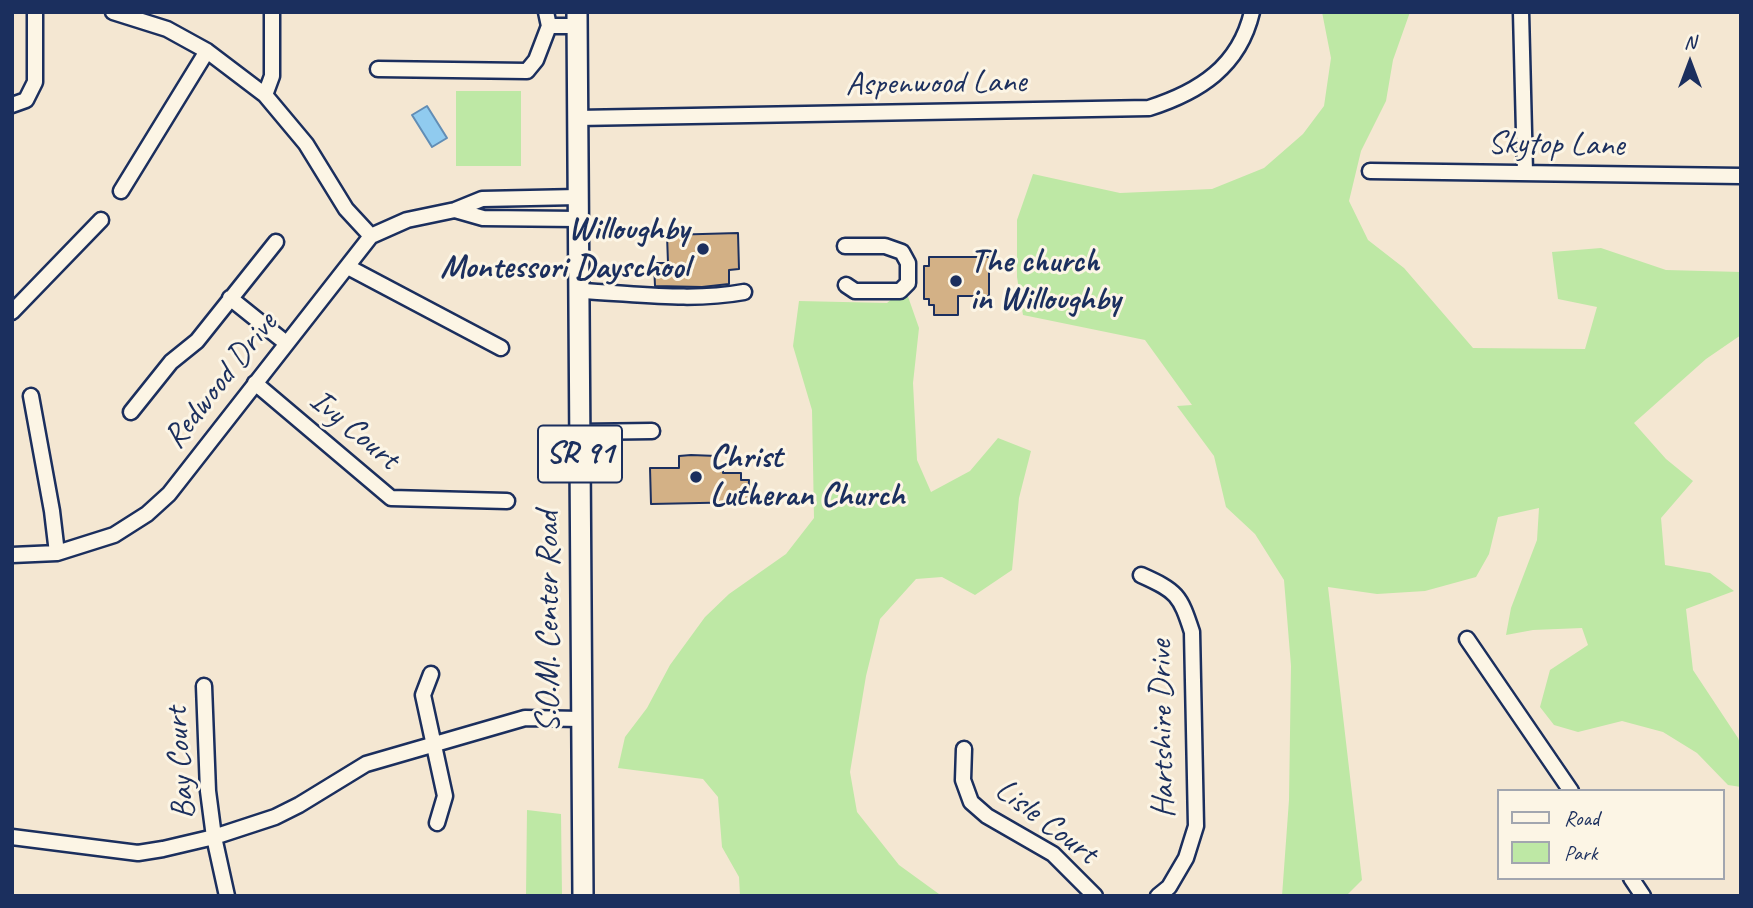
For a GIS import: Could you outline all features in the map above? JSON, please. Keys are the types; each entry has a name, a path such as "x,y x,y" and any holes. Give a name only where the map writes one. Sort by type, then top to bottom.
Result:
{"main road":[{"name":"S.O.M. Center Road","path":"577,19 583,896"}],"street":[{"path":"12,105 26,100 35,82 35,12"},
{"path":"113,12 130,14 167,29 208,51 265,95 306,144 346,209 371,236"},
{"path":"265,95 272,76 272,12"},
{"name":"Aspenwood Lane","path":"577,118 1149,108 1179,98 1206,83 1232,56 1252,12"},
{"path":"1521,12 1525,172"},
{"path":"378,69 527,71 536,61 548,19 577,19"},
{"path":"121,191 208,51"},
{"name":"Skytop Lane","path":"1370,171 1741,176"},
{"name":"Redwood Drive","path":"12,555 57,553 114,535 148,514 169,494 371,236 407,220 455,210 482,199 578,197"},
{"name":"Redwood Drive","path":"455,210 484,218 578,219"},
{"path":"12,312 101,220"},
{"path":"131,412 171,362 197,341 276,242"},
{"path":"845,246 893,248 902,252 908,263 908,284 900,291 855,291 846,285"},
{"path":"348,267 501,348"},
{"path":"579,291 652,297 744,292"},
{"path":"230,298 286,343"},
{"name":"Ivy Court","path":"256,383 391,498 507,501"},
{"path":"30,396 52,511 57,553"},
{"path":"580,432 652,431"},
{"name":"Hartshire Drive","path":"1141,575 1168,587 1183,603 1192,632 1196,825 1186,858 1169,887 1158,896"},
{"path":"1467,639 1570,789"},
{"path":"431,674 423,695 445,796 437,823"},
{"name":"Bay Court","path":"204,686 208,791 214,837 227,896"},
{"path":"12,837 138,853 214,837 275,817 366,764 525,718 581,719"},
{"name":"Lisle Court","path":"964,749 963,780 971,802 987,816 1053,855 1095,896"},
{"path":"1632,880 1643,896"}],"green space":[{"path":"1322,12 1410,12 1393,60 1386,101 1361,151 1349,201 1368,240 1404,268 1473,348 1585,349 1597,307 1558,299 1552,252 1601,248 1666,270 1741,272 1741,335 1706,359 1634,423 1666,459 1693,481 1661,518 1665,565 1710,573 1734,591 1686,609 1693,670 1741,746 1741,787 1728,785 1697,753 1663,732 1622,721 1578,732 1554,725 1540,707 1550,670 1588,645 1582,628 1533,630 1506,635 1511,608 1537,540 1539,508 1498,517 1489,554 1476,577 1425,591 1377,594 1328,587 1362,880 1346,896 1282,896 1289,800 1291,666 1284,580 1255,534 1226,507 1214,456 1177,406 1192,405 1145,340 1023,315 1017,277 1017,220 1033,174 1120,193 1212,189 1264,168 1303,134 1324,106 1331,58"},
{"path":"456,91 521,91 521,166 456,166"},
{"path":"905,288 919,328 913,383 917,460 931,492 970,471 998,438 1031,451 1019,498 1012,570 975,595 942,577 916,579 880,619 866,676 850,772 857,812 899,865 939,894 952,896 740,896 739,877 722,847 718,797 703,779 618,768 625,737 647,708 670,665 705,617 729,594 786,554 814,518 812,410 793,346 799,301 887,303"},
{"path":"527,810 561,814 562,896 526,896"}],"water":[{"path":"427,106 447,138 432,147 412,115"}],"building":[{"name":"Willoughby Montessori Dayschool","path":"738,233 739,269 729,270 729,284 702,287 655,286 654,263 668,263 667,235"},
{"name":"The church in Willoughby","path":"929,257 989,257 989,296 958,296 958,315 934,315 934,305 929,305 929,299 924,299 924,266 929,266"},
{"name":"Christ Lutheran Church","path":"679,456 717,456 717,464 723,464 723,473 741,473 741,480 749,480 748,502 651,504 650,468 679,468"}],"place":[{"name":"Willoughby Montessori Dayschool","path":"703,249"},
{"name":"The church in Willoughby","path":"956,281"},
{"name":"Christ Lutheran Church","path":"696,477"}]}
